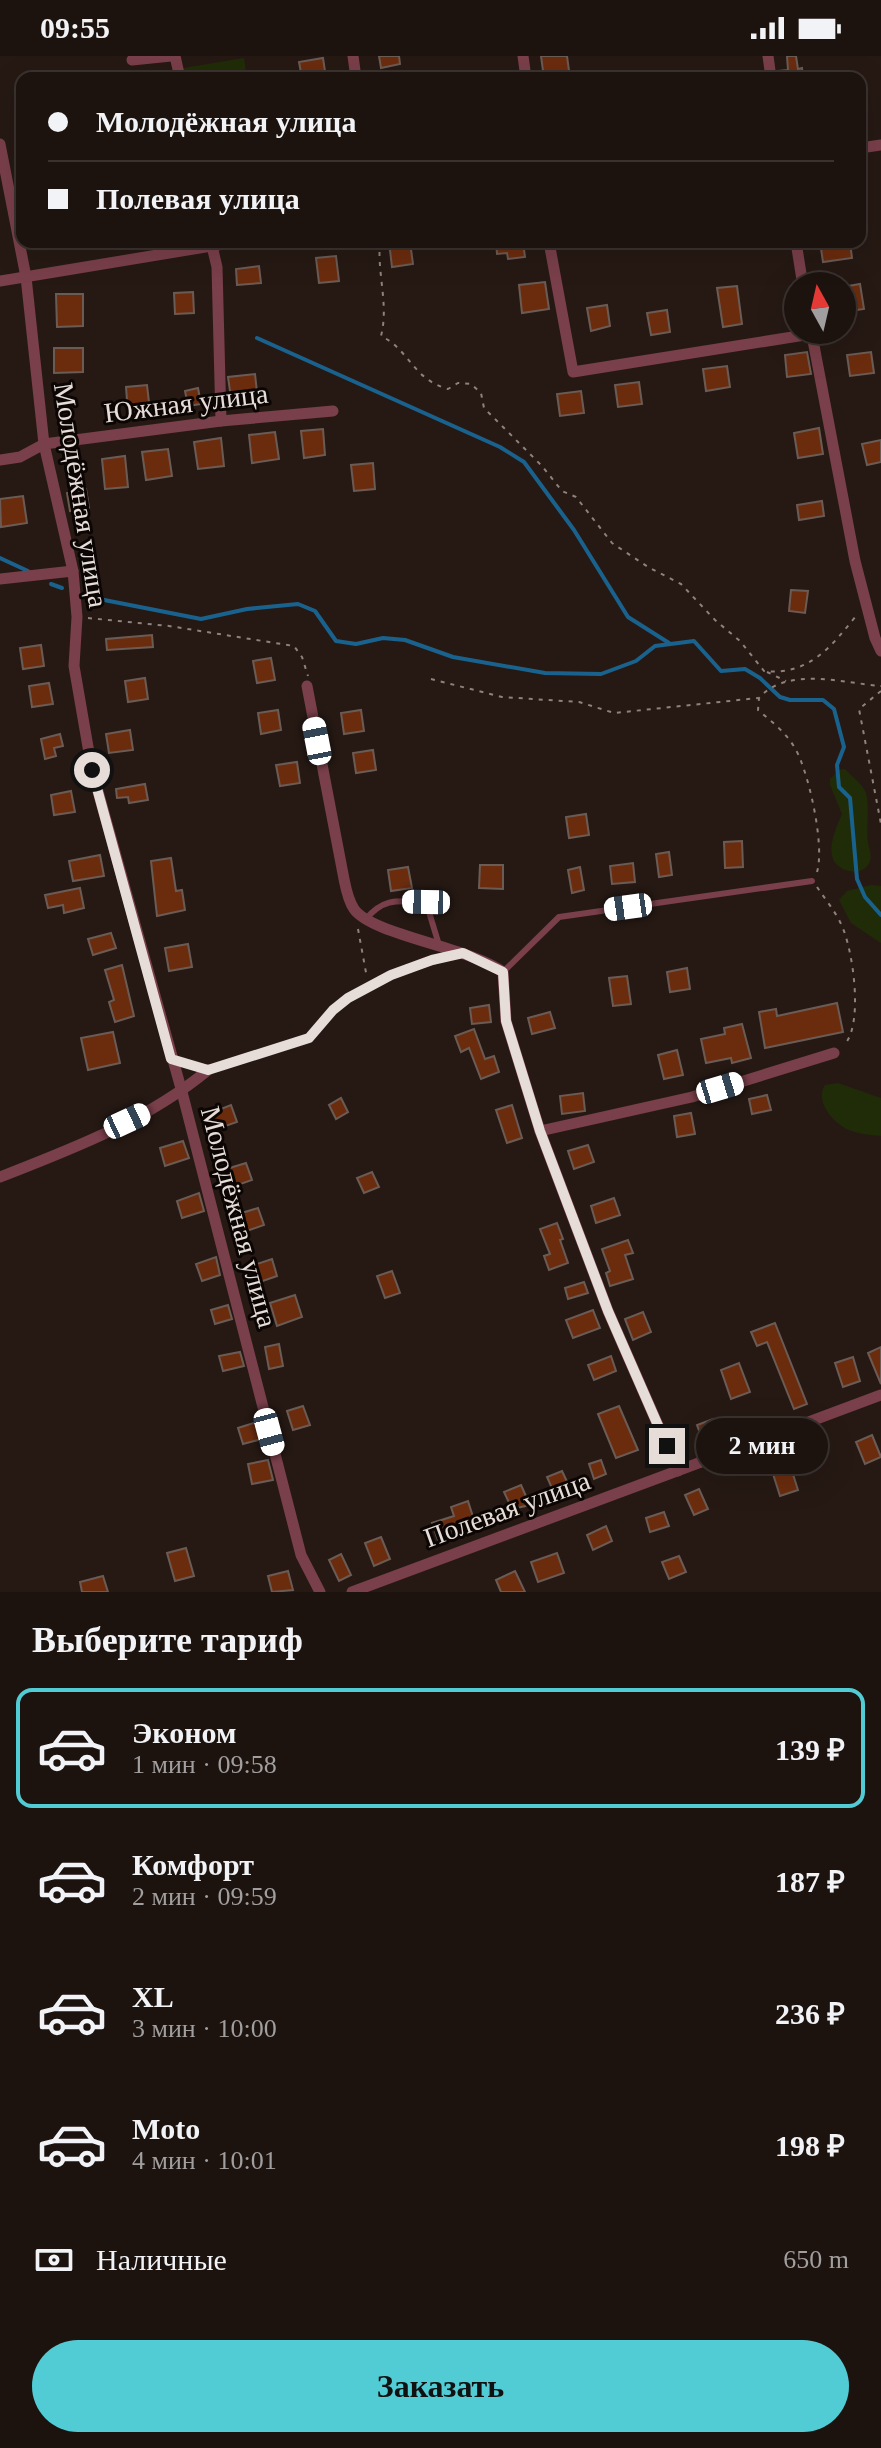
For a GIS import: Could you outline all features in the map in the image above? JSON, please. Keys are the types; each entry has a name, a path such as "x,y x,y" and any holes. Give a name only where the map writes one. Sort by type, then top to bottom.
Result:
{"street":[{"path":"132,60 173,56"},
{"name":"Молодёжная улица","path":"0,144 16,226"},
{"name":"Молодёжная улица","path":"20,248 44,444 73,571 77,617 74,666 92,770 182,1092 301,1555 320,1592"},
{"path":"0,281 189,248"},
{"path":"212,248 217,267 221,421"},
{"path":"550,248 573,372 784,337"},
{"path":"797,248 801,272"},
{"path":"813,344 855,561 881,651"},
{"name":"Южная улица","path":"0,460 20,457 44,444 221,421 333,411"},
{"path":"0,579 73,571"},
{"path":"308,681 344,879 354,910 365,919 498,968 506,1021 540,1131 608,1311 678,1471"},
{"path":"540,1131 692,1097 834,1053"},
{"path":"0,1177 127,1121 182,1092 208,1070"},
{"name":"Полевая улица","path":"352,1592 881,1395"}],"lane":[{"path":"498,968 559,917 812,881"},
{"path":"365,919 377,905 394,901 426,902 439,945"},
{"path":"171,1059 208,1070 309,1038 333,1010 368,987 391,975 463,953"}],"path":[{"path":"380,248 384,323 381,336 406,356 415,371 438,386 448,389 458,383 471,384 481,393 484,408 542,466 562,491 576,497 612,543 681,584 740,641 764,671 787,682"},
{"path":"764,671 782,673 801,668 827,649 867,605"},
{"path":"77,617 169,626 294,646 302,657 308,681"},
{"path":"834,1053 850,1039 855,1009 852,960 841,923 812,881 819,868 817,819 797,752 781,729 758,710 759,698 771,686 814,678 881,688"},
{"path":"431,679 502,697 579,702 614,713 759,698"},
{"path":"881,688 859,709 881,824"},
{"path":"354,910 368,987"}],"green space":[{"path":"244,58 246,72 183,72 183,68"},
{"path":"845,769 862,786 867,799 871,859 867,867 856,872 838,866 831,851 842,814 830,779 839,770"},
{"path":"871,885 881,886 881,943 851,923 839,900 847,891"},
{"path":"838,1083 881,1098 881,1136 849,1130 837,1123 827,1111 822,1091 825,1085"}],"building":[{"path":"379,56 399,56 400,64 381,68"},
{"path":"541,56 567,56 569,72 543,72"},
{"path":"787,56 796,56 798,69 802,68 802,72 779,72 788,70"},
{"path":"323,58 325,72 301,72 299,62"},
{"path":"390,248 411,248 413,264 392,267"},
{"path":"496,248 524,248 525,257 508,259 507,253 497,254"},
{"path":"821,248 851,248 852,258 823,262"},
{"path":"336,256 339,281 319,283 316,258"},
{"path":"259,266 261,283 237,285 236,269"},
{"path":"545,282 549,309 522,313 519,285"},
{"path":"860,284 864,309 856,310 856,285"},
{"path":"737,286 742,324 723,327 717,288"},
{"path":"193,292 194,313 175,314 174,293"},
{"path":"56,294 83,294 83,326 57,327"},
{"path":"607,305 610,326 591,331 587,308"},
{"path":"667,310 670,332 651,335 647,313"},
{"path":"54,348 83,348 83,372 54,373"},
{"path":"807,352 811,374 787,377 785,355"},
{"path":"871,352 874,373 850,376 847,355"},
{"path":"727,366 730,387 706,391 703,369"},
{"path":"255,374 258,401 232,405 228,377"},
{"path":"639,382 642,404 618,407 615,385"},
{"path":"147,385 150,411 128,413 126,387"},
{"path":"198,388 201,404 188,406 185,391"},
{"path":"581,391 584,413 560,416 557,394"},
{"path":"819,428 823,454 798,458 794,433"},
{"path":"323,429 325,455 304,458 301,431"},
{"path":"275,432 279,459 252,463 249,435"},
{"path":"221,438 224,466 198,469 194,442"},
{"path":"881,440 881,462 867,465 862,444"},
{"path":"168,449 172,476 146,480 142,452"},
{"path":"125,456 128,487 105,489 102,459"},
{"path":"373,463 375,489 354,491 351,465"},
{"path":"86,489 89,508 70,511 67,493"},
{"path":"23,496 27,523 1,527 0,499"},
{"path":"822,501 824,516 799,520 797,505"},
{"path":"791,590 808,591 805,613 789,611"},
{"path":"152,635 153,647 107,650 106,639"},
{"path":"41,645 44,666 23,669 20,648"},
{"path":"271,658 275,680 257,683 253,661"},
{"path":"145,678 148,699 128,702 125,681"},
{"path":"49,683 53,704 32,707 29,686"},
{"path":"278,710 281,730 261,734 258,713"},
{"path":"361,710 364,731 344,734 341,713"},
{"path":"130,730 133,750 109,753 106,734"},
{"path":"60,734 63,746 54,748 56,756 45,759 41,739"},
{"path":"373,750 376,770 356,773 353,753"},
{"path":"297,762 300,783 280,786 276,765"},
{"path":"145,784 148,800 129,803 128,797 117,798 116,789"},
{"path":"71,791 75,812 54,815 51,795"},
{"path":"586,814 589,835 569,838 566,817"},
{"path":"742,841 743,867 725,868 724,842"},
{"path":"669,852 672,875 659,877 656,854"},
{"path":"100,855 104,876 73,881 69,861"},
{"path":"171,858 176,891 182,890 185,910 157,916 151,861"},
{"path":"633,863 635,882 612,884 610,866"},
{"path":"480,865 503,865 503,889 479,888"},
{"path":"408,867 412,888 391,891 388,870"},
{"path":"580,867 584,890 572,893 568,870"},
{"path":"80,888 84,908 64,913 63,905 48,908 45,895"},
{"path":"111,933 116,948 93,955 88,939"},
{"path":"188,944 192,967 169,971 165,948"},
{"path":"122,965 134,1016 115,1022 109,1002 114,1000 105,970"},
{"path":"687,968 690,989 670,992 667,972"},
{"path":"627,976 631,1004 613,1006 609,978"},
{"path":"837,1003 843,1032 765,1048 759,1012 776,1009 777,1016"},
{"path":"489,1005 491,1022 472,1024 470,1008"},
{"path":"550,1012 555,1028 532,1034 528,1018"},
{"path":"742,1024 751,1058 732,1063 731,1058 706,1063 701,1039 725,1034 724,1028"},
{"path":"474,1029 485,1059 494,1056 499,1072 481,1079 469,1048 461,1052 455,1036"},
{"path":"113,1032 120,1063 88,1070 81,1038"},
{"path":"677,1050 683,1075 664,1079 658,1055"},
{"path":"583,1093 585,1111 562,1114 560,1096"},
{"path":"767,1095 771,1110 752,1114 749,1099"},
{"path":"341,1098 348,1112 336,1119 329,1105"},
{"path":"231,1105 237,1122 214,1130 208,1114"},
{"path":"512,1105 522,1138 507,1143 496,1110"},
{"path":"691,1113 695,1134 677,1137 674,1116"},
{"path":"183,1141 189,1158 165,1166 160,1148"},
{"path":"588,1145 594,1162 574,1169 568,1151"},
{"path":"246,1163 252,1180 229,1188 223,1170"},
{"path":"372,1172 379,1187 364,1193 357,1178"},
{"path":"199,1193 204,1211 182,1218 177,1201"},
{"path":"614,1198 620,1215 596,1223 591,1206"},
{"path":"258,1208 264,1225 241,1233 235,1215"},
{"path":"557,1223 568,1263 549,1270 544,1256 550,1254 540,1229"},
{"path":"628,1240 633,1253 625,1255 633,1279 610,1286 606,1273 610,1271 602,1249"},
{"path":"216,1257 220,1275 202,1281 196,1264"},
{"path":"272,1259 277,1276 254,1284 248,1267"},
{"path":"392,1271 400,1293 385,1298 377,1276"},
{"path":"584,1282 588,1293 568,1299 565,1288"},
{"path":"295,1295 302,1317 277,1326 270,1303"},
{"path":"228,1305 232,1319 215,1324 211,1310"},
{"path":"593,1310 600,1328 573,1338 566,1320"},
{"path":"643,1312 651,1332 633,1340 625,1319"},
{"path":"775,1323 807,1404 794,1409 767,1342 757,1346 751,1332"},
{"path":"279,1344 283,1366 269,1369 265,1347"},
{"path":"881,1347 881,1384 868,1353"},
{"path":"240,1352 244,1366 223,1371 219,1356"},
{"path":"611,1356 616,1371 594,1380 588,1365"},
{"path":"853,1357 860,1381 843,1387 835,1363"},
{"path":"739,1363 750,1392 731,1399 721,1370"},
{"path":"303,1406 310,1425 293,1430 287,1411"},
{"path":"619,1406 638,1450 616,1458 598,1414"},
{"path":"713,1419 720,1438 704,1444 697,1425"},
{"path":"257,1422 262,1439 243,1444 238,1428"},
{"path":"872,1435 881,1457 865,1464 856,1442"},
{"path":"268,1460 273,1480 252,1484 248,1464"},
{"path":"601,1460 606,1474 594,1479 589,1464"},
{"path":"791,1468 798,1490 780,1496 773,1474"},
{"path":"562,1471 570,1488 555,1495 547,1477"},
{"path":"521,1485 530,1505 512,1509 504,1492"},
{"path":"699,1489 708,1509 694,1515 685,1495"},
{"path":"468,1501 475,1523 450,1531 451,1536 438,1540 432,1523 454,1516 451,1507"},
{"path":"664,1512 669,1526 650,1532 646,1518"},
{"path":"606,1526 612,1541 593,1550 587,1535"},
{"path":"381,1537 390,1559 374,1566 365,1543"},
{"path":"186,1548 194,1576 175,1581 167,1553"},
{"path":"557,1553 564,1573 538,1582 531,1562"},
{"path":"341,1554 351,1575 339,1581 329,1560"},
{"path":"679,1556 686,1572 669,1579 662,1562"},
{"path":"288,1571 293,1590 272,1592 268,1576"},
{"path":"515,1571 525,1592 501,1592 496,1580"},
{"path":"103,1576 108,1592 82,1592 80,1582"}],"waterway":[{"path":"257,338 500,447 524,462 574,530 628,617 669,643"},
{"path":"0,558 28,571"},
{"path":"51,584 62,588"},
{"path":"94,598 201,619 247,609 298,604 315,611 336,641 356,644 383,638 405,640 453,657 545,673 601,674 636,661 655,646 694,641 721,671 745,669 780,697 823,700 834,709 844,747 837,765 839,787 850,798 857,879 865,897 881,915"}],"route":[{"path":"92,770 171,1059 208,1070 309,1038 348,998 391,975 432,960 463,953 494,965 503,972 506,1021 540,1131 608,1311 667,1446"}]}
